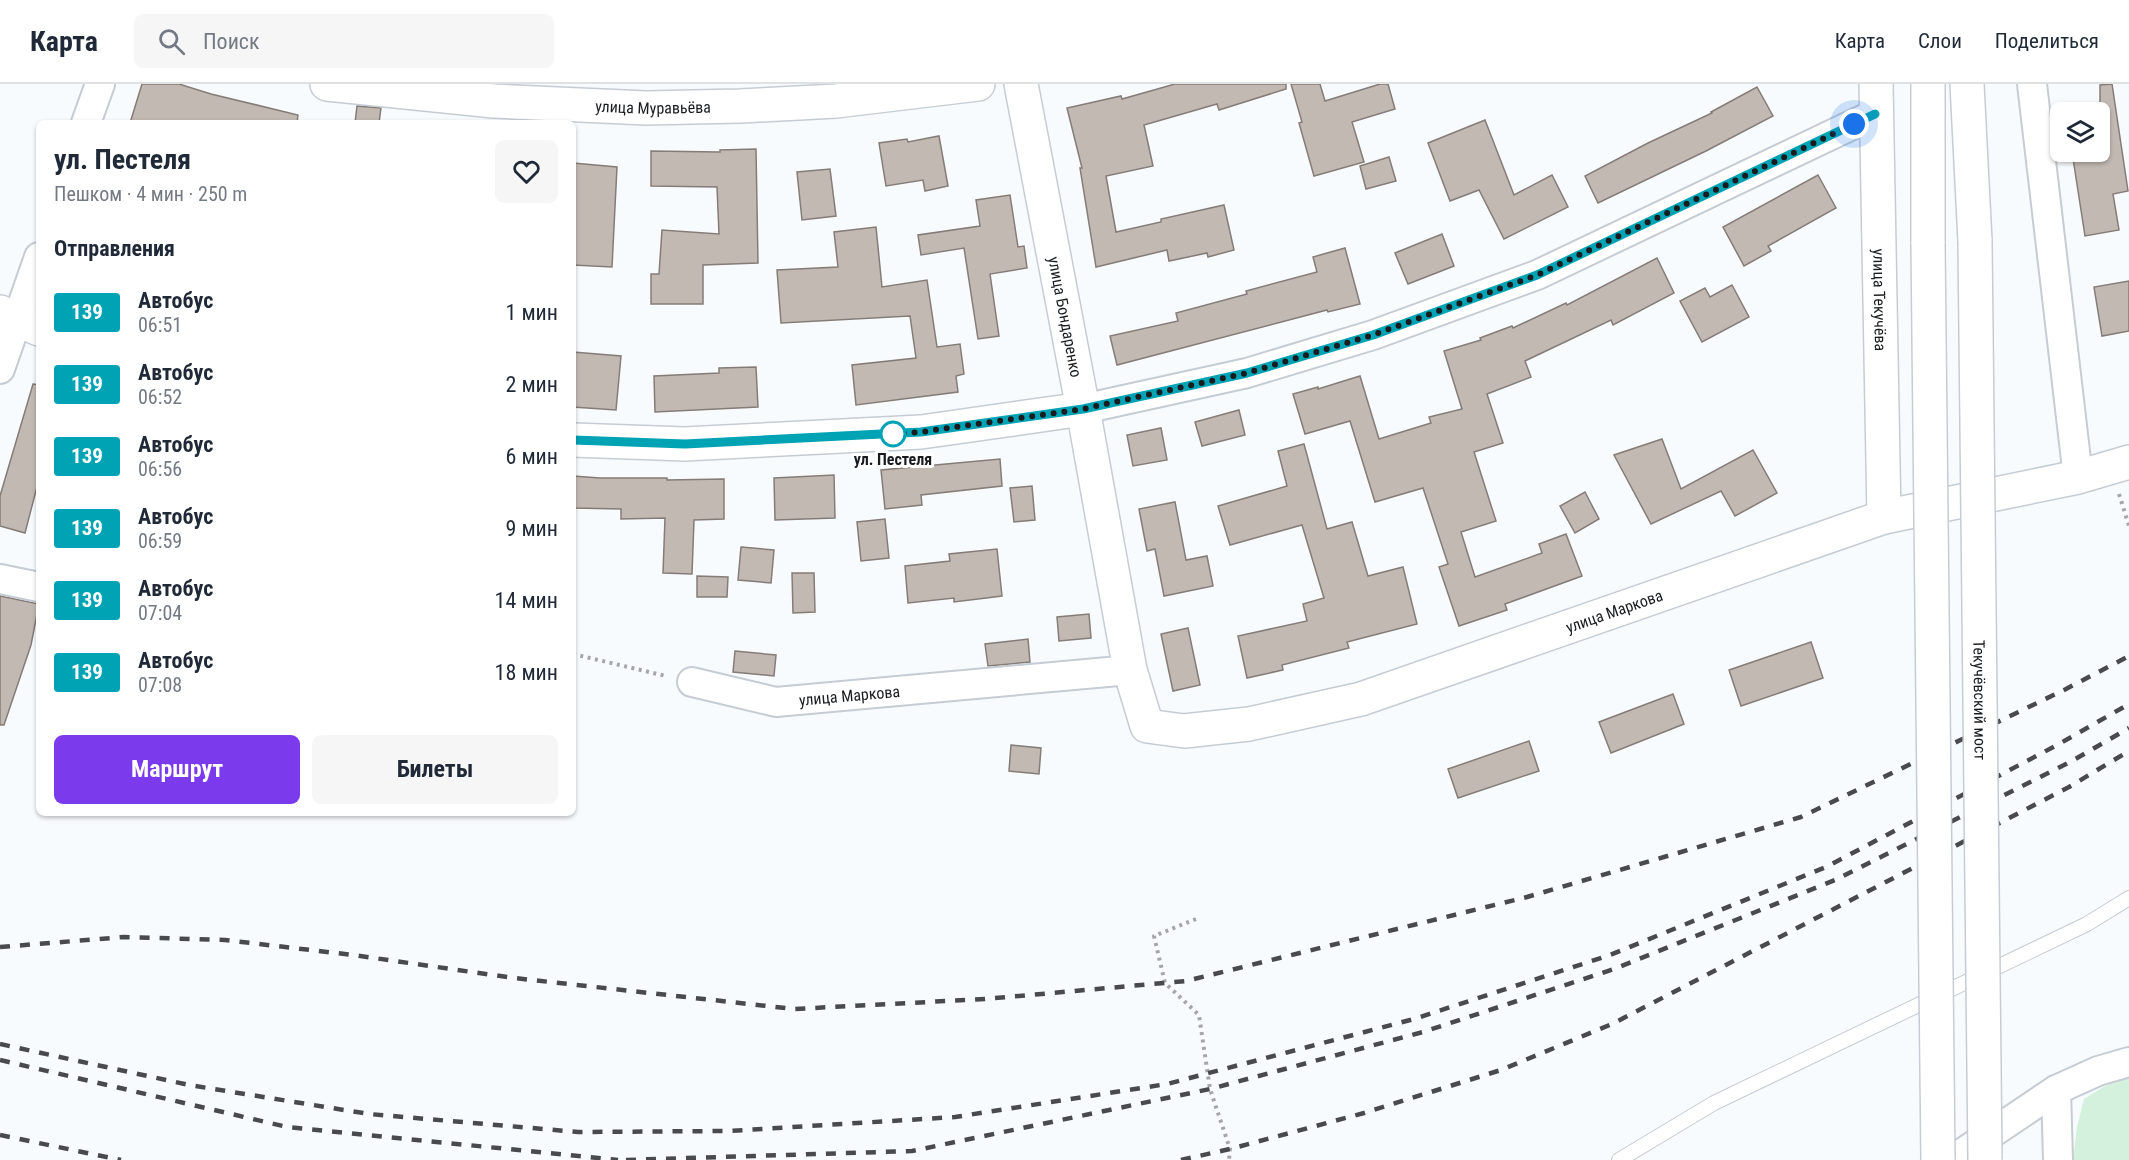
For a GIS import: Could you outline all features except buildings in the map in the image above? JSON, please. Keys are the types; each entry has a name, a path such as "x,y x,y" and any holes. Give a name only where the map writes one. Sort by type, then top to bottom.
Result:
{"street":[{"path":"87,120 100,84"},
{"name":"улица Муравьёва","path":"327,84 496,93 646,108 836,101 978,84"},
{"name":"улица Бондаренко","path":"1021,84 1130,670 1147,726"},
{"path":"1928,84 1938,1160"},
{"name":"Текучёвский мост","path":"1967,84 1975,241 1985,1160"},
{"path":"2032,84 2078,477"},
{"path":"576,440 685,444 921,432 1083,409 1247,373 1373,335 1526,279 1876,99"},
{"name":"улица Текучёва","path":"1876,99 1884,517"},
{"path":"0,369 36,266"},
{"name":"улица Маркова","path":"1147,726 1184,731 1238,725 1361,699 1884,517 2078,477 2129,462"},
{"path":"0,579 36,585"},
{"name":"улица Маркова","path":"692,682 776,702 1130,670"},
{"path":"1952,1160 2056,1090 2098,1071 2129,1062"},
{"path":"2056,1090 2058,1160"}],"lane":[{"path":"1619,1160 1714,1103 2087,924 2129,898"}],"path":[{"path":"576,655 692,682"},
{"path":"1196,919 1154,936 1165,983 1199,1015 1210,1089 1230,1149 1229,1160"}],"green space":[{"path":"2129,1077 2129,1160 2073,1160 2077,1127 2084,1099 2103,1087"}],"railway":[{"path":"0,947 124,937 225,940 353,955 514,978 794,1009 985,999 1186,981 1527,897 1801,817 2066,689 2129,656"},
{"path":"0,1044 189,1085 369,1114 578,1132 729,1131 955,1117 1167,1084 1414,1019 1610,955 1826,867 2059,744 2129,704"},
{"path":"626,1160 912,1151 1210,1089 1423,1032 1614,969 1835,880 2072,761 2129,728"},
{"path":"1181,1160 1364,1113 1501,1070 1612,1024 2069,787 2129,751"},
{"path":"0,1060 287,1127 618,1160"},
{"path":"0,1135 121,1160"}],"bus line":[{"name":"139","path":"576,440 685,444 921,432 1083,409 1247,373 1373,335 1537,275 1875,114"}],"place":[{"name":"ул. Пестеля","path":"893,434"}],"route":[{"path":"893,434 1083,409 1247,373 1373,335 1537,275 1854,124"}]}
